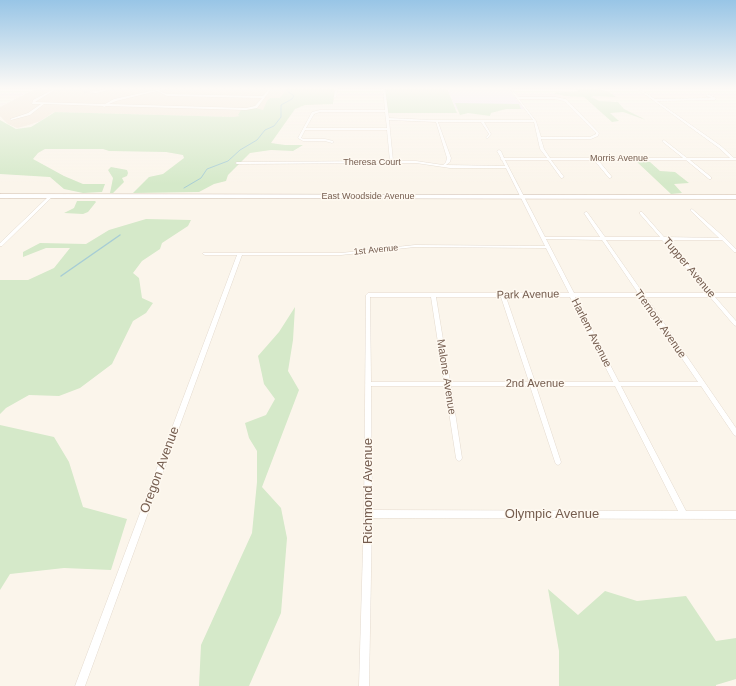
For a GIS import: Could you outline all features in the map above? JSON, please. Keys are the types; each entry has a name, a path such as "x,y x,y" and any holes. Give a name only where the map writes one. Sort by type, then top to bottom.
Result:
{"main road":[{"name":"East Woodside Avenue","path":"0,196 736,197"}],"street":[{"path":"309,120 299,136 301,139 325,140 332,142"},
{"path":"388,120 392,163"},
{"path":"405,120 437,122 535,121 542,149 562,177"},
{"path":"540,138 591,138 597,135 598,133 585,120"},
{"path":"682,120 720,147 735,160"},
{"path":"482,121 490,134 487,138"},
{"path":"437,122 450,158 444,166"},
{"path":"304,129 388,129"},
{"path":"664,141 710,178"},
{"name":"Harlem Avenue","path":"499,151 683,514"},
{"name":"Morris Avenue","path":"502,159 735,160"},
{"path":"595,159 610,177"},
{"name":"Theresa Court","path":"237,163 422,163 444,166 507,167"},
{"path":"0,245 51,196"},
{"path":"692,210 736,251"},
{"name":"Tremont Avenue","path":"586,213 736,433"},
{"name":"Tupper Avenue","path":"641,213 736,324"},
{"path":"543,238 724,239"},
{"name":"1st Avenue","path":"205,254 341,254 415,246 547,247"},
{"name":"Oregon Avenue","path":"80,686 240,254"},
{"name":"Park Avenue","path":"368,295 736,295"},
{"name":"Richmond Avenue","path":"364,686 368,514 368,295"},
{"path":"503,295 558,462"},
{"name":"Malone Avenue","path":"433,296 459,458"},
{"name":"2nd Avenue","path":"368,384 702,384"},
{"name":"Olympic Avenue","path":"368,514 736,515"}],"shaded area":[{"path":"4,120 42,120 17,128 8,124"}],"green space":[{"path":"0,120 16,129 31,127 42,120 287,120 271,143 303,145 293,151 271,150 250,153 228,175 226,181 214,184 199,192 133,193 149,177 163,174 184,158 183,155 166,152 109,151 103,149 45,149 38,153 33,159 64,176 83,184 105,184 102,192 83,193 64,189 50,177 0,174"},
{"path":"610,120 619,121 612,122"},
{"path":"636,161 650,162 660,171 675,172 689,183 674,184 682,193 671,194"},
{"path":"111,167 127,170 128,173 127,176 122,178 124,182 113,193 110,193 113,178 108,170"},
{"path":"77,201 96,202 88,212 83,214 64,213 74,208"},
{"path":"146,219 191,220 188,226 162,243 160,249 142,261 133,273 139,278 142,298 153,303 146,313 133,321 112,364 80,388 59,396 29,395 6,408 0,414 0,280 28,280 54,268 70,248 46,248 23,257 23,252 40,243 86,244 109,230"},
{"path":"295,307 293,340 288,371 299,390 262,487 281,508 287,538 281,613 249,686 199,686 201,645 252,533 257,482 257,451 249,438 245,423 266,415 275,399 264,384 258,356 279,332"},
{"path":"0,425 54,437 69,462 83,507 127,519 111,570 64,568 10,574 0,590"},
{"path":"548,589 578,615 605,591 637,601 686,596 716,641 736,638 736,679 716,686 559,686 559,651"}],"waterway":[{"path":"184,188 201,178 207,169 228,161 240,150 257,140 265,130 274,126 279,120"},
{"path":"61,276 120,235"}]}
